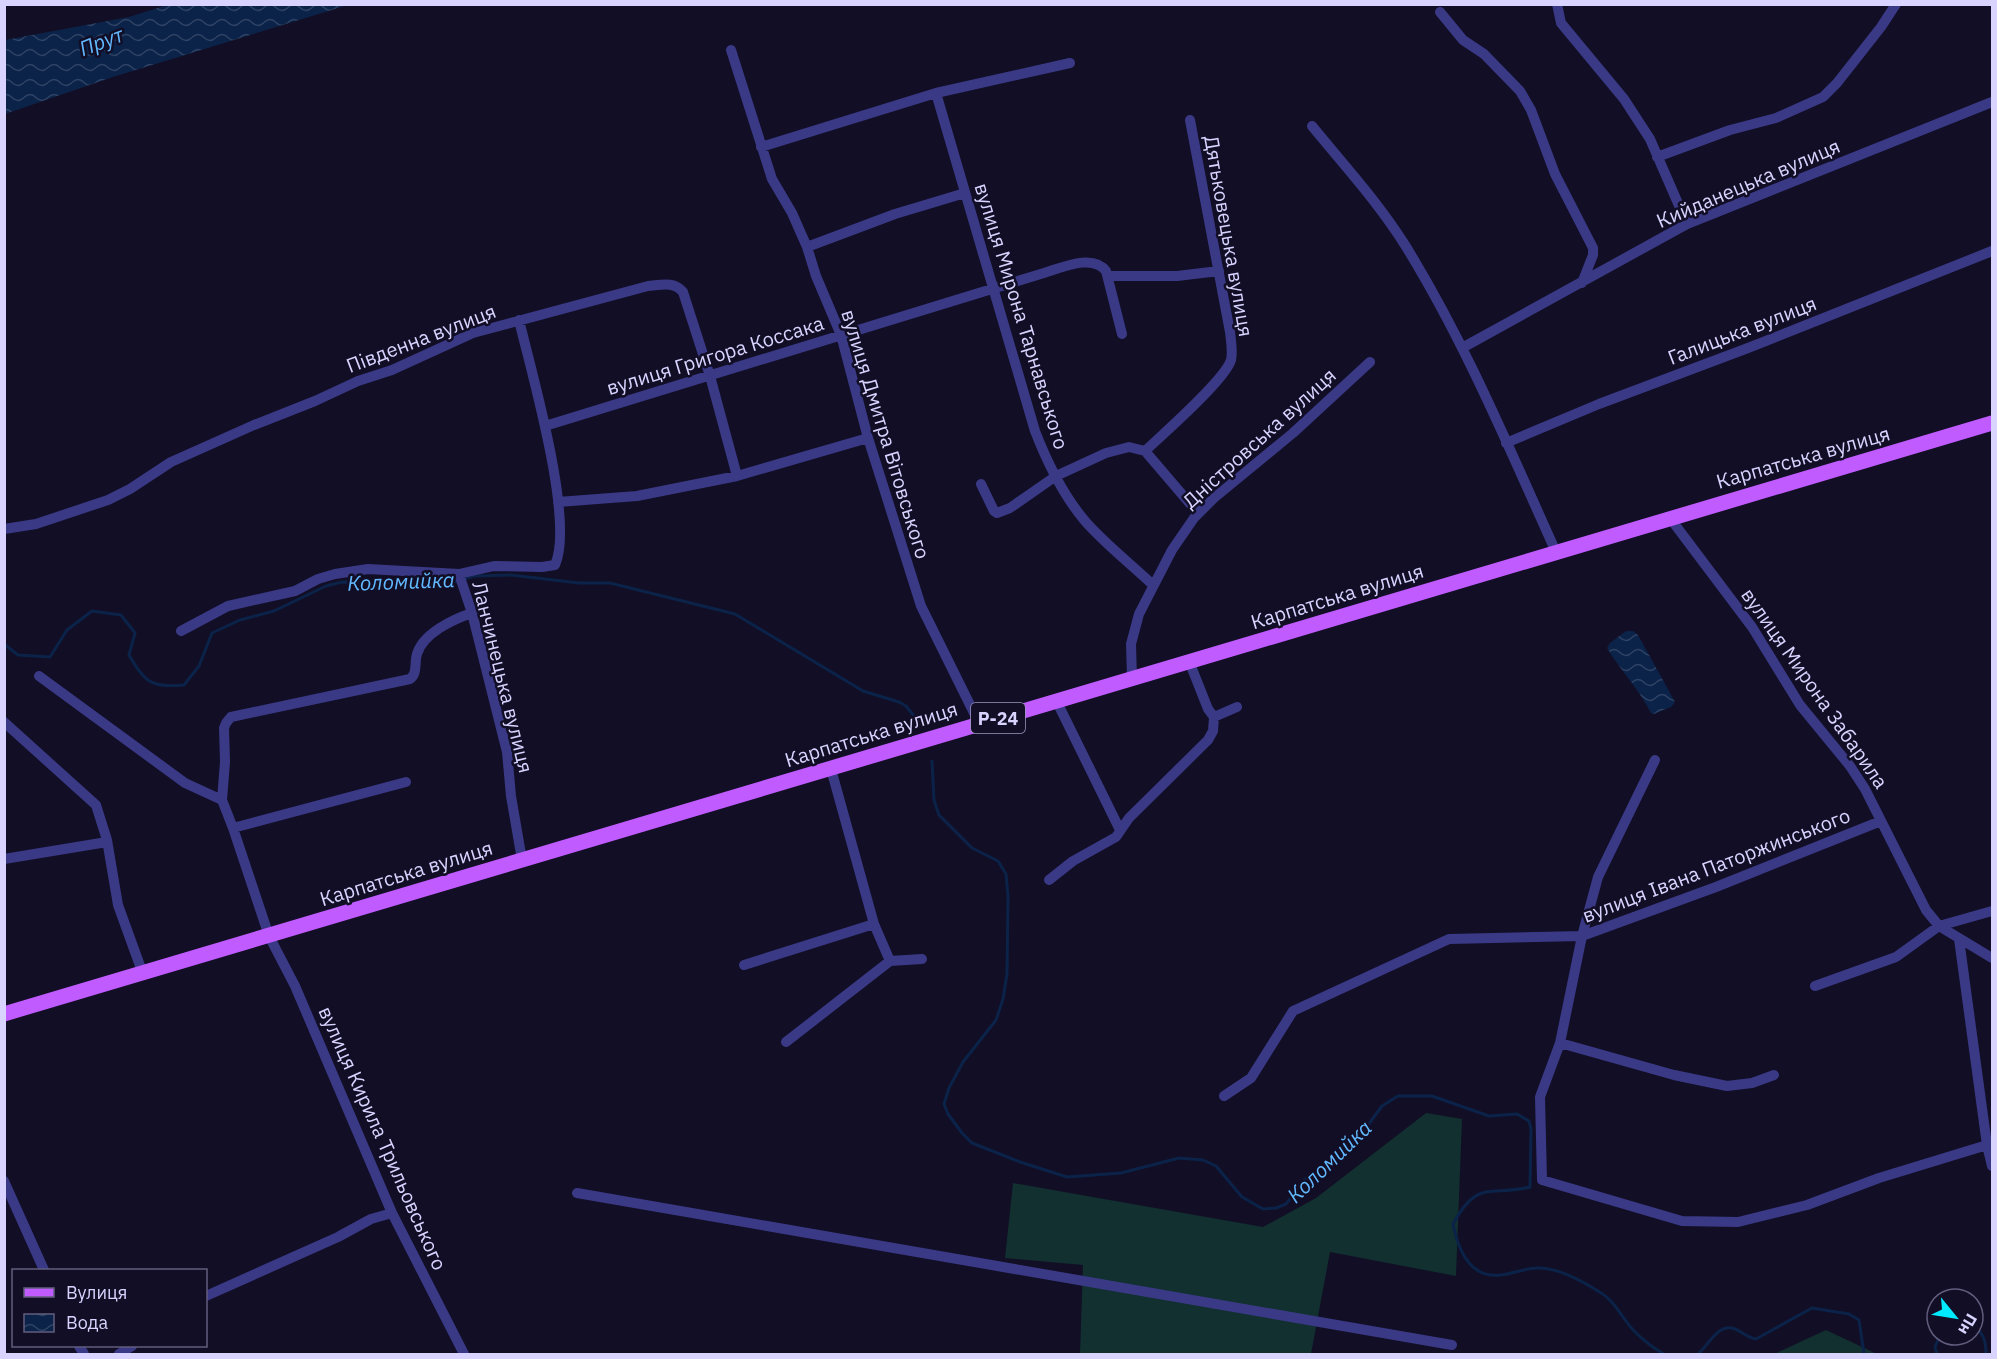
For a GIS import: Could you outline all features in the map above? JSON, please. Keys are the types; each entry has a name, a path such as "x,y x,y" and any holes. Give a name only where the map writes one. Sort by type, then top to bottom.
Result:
{"main road":[{"name":"Карпатська вулиця","path":"4,1014 1992,423"}],"street":[{"path":"1557,4 1561,23 1624,99 1650,139 1687,224"},
{"path":"1657,157 1730,130 1776,118 1823,97 1837,83 1881,27 1896,4"},
{"path":"1440,12 1464,40 1484,54 1520,91 1531,110 1556,174 1593,248 1593,255 1582,283"},
{"name":"вулиця Дмитра Вітовського","path":"731,50 772,179 792,213 841,335 868,438 921,606 979,723"},
{"path":"761,147 936,93 1070,63"},
{"name":"вулиця Мирона Тарнавського","path":"936,93 1035,431 1056,476 1085,521 1153,585"},
{"name":"Кийданецька вулиця","path":"1462,348 1687,224 1992,102"},
{"name":"Дятьковецька вулиця","path":"1144,450 1218,379 1231,361 1231,344 1219,271 1190,120"},
{"path":"1312,126 1370,196 1396,232 1440,305 1556,552"},
{"path":"807,247 895,214 965,193"},
{"name":"Галицька вулиця","path":"1506,443 1992,251"},
{"name":"вулиця Григора Коссака","path":"545,426 1044,273 1093,262 1101,265 1108,276"},
{"path":"1122,334 1108,276 1177,276 1219,271"},
{"name":"Південна вулиця","path":"4,529 36,524 108,500 171,462 358,381 392,370 473,333 648,286 678,286 682,292 710,376 737,476"},
{"path":"181,631 228,606 296,591 335,574 368,569 460,579 494,566 543,567 555,565 560,539 558,502 545,426 519,320"},
{"name":"Дністровська вулиця","path":"1132,678 1133,633 1139,614 1172,550 1198,513 1293,433 1370,362"},
{"path":"558,502 629,498 737,476 868,438"},
{"path":"981,484 997,513 1010,508 1056,476 1106,453 1129,447 1144,450 1198,513"},
{"name":"вулиця Мирона Забарила","path":"1670,519 1752,627 1800,705 1850,766 1865,789 1926,909 1939,926 1992,958"},
{"name":"Ланчинецька вулиця","path":"460,579 472,613 507,752 511,796 522,860"},
{"path":"39,676 185,783 222,800 225,762 224,728 225,723 231,717 410,680 415,674 416,656 424,641 449,623 472,613"},
{"path":"1049,880 1073,861 1110,841 1157,788 1208,740 1213,731 1214,717 1208,709 1189,661"},
{"path":"1056,700 1120,830"},
{"path":"1214,717 1237,707"},
{"path":"4,722 93,801 107,842 118,904 143,974"},
{"path":"1655,760 1598,877 1582,936 1560,1043 1540,1097 1542,1180 1682,1221 1738,1222 1807,1204 1879,1178 1988,1145"},
{"path":"831,769 874,924 890,961"},
{"path":"233,828 406,782"},
{"name":"вулиця Кирила Трильовського","path":"222,800 269,936 295,986 392,1213 464,1354"},
{"name":"вулиця Івана Паторжинського","path":"1224,1096 1251,1078 1293,1011 1449,939 1582,936 1716,887 1881,821"},
{"path":"4,859 107,842"},
{"path":"1815,986 1896,957 1939,926 1992,911"},
{"path":"744,965 874,924"},
{"path":"1959,939 1992,1166"},
{"path":"786,1042 890,961 922,959"},
{"path":"1560,1043 1674,1075 1727,1086 1752,1083 1774,1076"},
{"path":"4,1181 44,1269"},
{"path":"577,1193 1452,1345"},
{"path":"207,1296 333,1240 371,1219 392,1213"},
{"path":"464,1354 472,1354"}],"green space":[{"path":"1426,1113 1462,1119 1456,1276 1330,1252 1311,1354 1080,1354 1083,1265 1005,1258 1013,1183 1263,1227 1316,1198"},
{"path":"1826,1330 1877,1354 1774,1354"}],"water":[{"name":"Прут","path":"167,5 348,5 113,77 5,114 5,40 129,17"},
{"path":"1626,631 1633,631 1638,635 1675,702 1671,707 1654,714 1651,713 1607,648"}],"waterway":[{"name":"Коломийка","path":"464,579 474,576 511,575 579,583 610,583 735,614 863,691 906,706 918,721"},
{"name":"Коломийка","path":"4,644 18,655 50,657 67,630 92,611 121,615 135,633 129,655 145,678 164,686 184,685 199,666 212,633 240,620 274,611 326,586 342,582 451,583 458,581"},
{"name":"Коломийка","path":"932,761 934,800 939,815 972,848 998,861 1006,874 1007,974 1003,999 996,1020 963,1062 949,1088 944,1104 948,1114 972,1143 1067,1177 1121,1173 1179,1158 1203,1160 1216,1166 1242,1197 1263,1209 1286,1204 1304,1180 1337,1158 1360,1136 1382,1106 1398,1096 1432,1096 1489,1116 1517,1114 1529,1121 1531,1129 1530,1187 1486,1192 1470,1200 1453,1224 1462,1252 1473,1267 1490,1275 1545,1268 1577,1279 1607,1297 1629,1326 1648,1344 1664,1354"},
{"name":"Коломийка","path":"1698,1354 1719,1331 1735,1329 1756,1339 1812,1308 1849,1314 1859,1320 1864,1354"},
{"name":"Коломийка","path":"1985,1342 1986,1354"},
{"name":"Коломийка","path":"1935,1347 1937,1354"}]}
